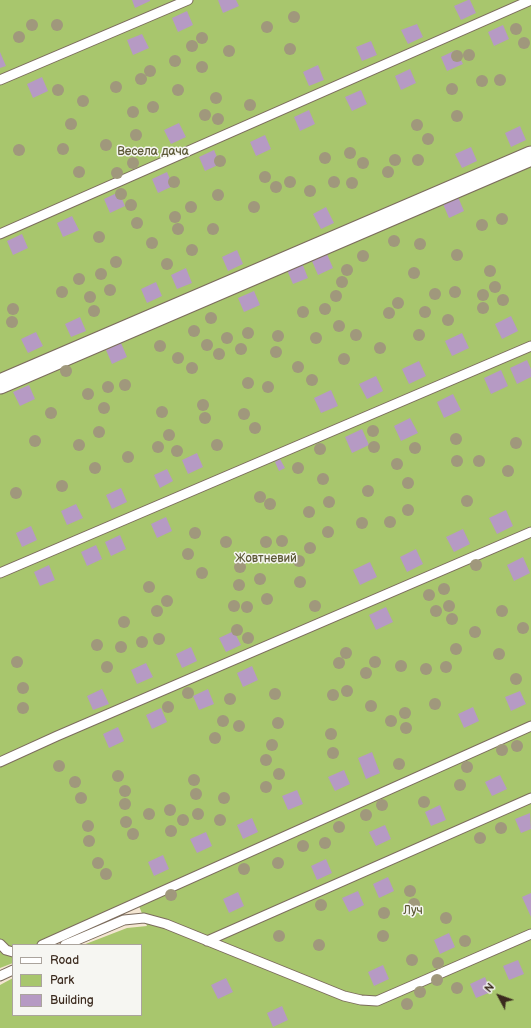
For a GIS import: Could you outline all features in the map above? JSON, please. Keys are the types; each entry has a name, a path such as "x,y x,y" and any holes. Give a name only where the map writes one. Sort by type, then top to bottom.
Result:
{"street":[{"path":"0,384 531,156"}],"lane":[{"path":"0,80 188,0"},
{"path":"0,234 531,0"},
{"path":"0,573 531,346"},
{"path":"0,762 57,736 531,532"},
{"path":"44,944 531,726"},
{"path":"207,941 531,798"},
{"path":"67,944 124,920 144,918 166,924 344,996 361,1000 377,1001 531,934"},
{"path":"0,944 6,950 12,952"},
{"path":"0,976 12,970"}],"green space":[{"path":"0,0 531,0 531,1028 0,1028 0,985 12,979 12,1016 142,1016 142,944 86,944 127,928 147,926 139,906 54,944 12,944 12,963 0,968"}],"building":[{"path":"132,0 150,0 150,1 135,8"},
{"path":"218,0 236,0 239,6 223,13"},
{"path":"470,0 476,13 461,20 454,6"},
{"path":"187,11 193,25 178,32 172,18"},
{"path":"417,24 423,37 408,44 401,30"},
{"path":"503,25 509,39 494,46 488,32"},
{"path":"142,34 149,48 133,55 127,40"},
{"path":"371,41 377,55 362,61 356,47"},
{"path":"456,50 463,64 447,71 441,57"},
{"path":"0,52 6,66 0,68"},
{"path":"318,65 324,80 309,86 303,72"},
{"path":"410,69 416,83 401,90 395,76"},
{"path":"42,77 48,91 33,98 27,84"},
{"path":"361,90 367,104 352,111 345,97"},
{"path":"309,110 315,124 300,131 294,117"},
{"path":"179,123 186,137 171,144 164,130"},
{"path":"520,126 526,140 511,147 505,133"},
{"path":"265,135 271,149 256,156 250,142"},
{"path":"471,147 477,161 462,168 455,154"},
{"path":"214,150 220,164 205,171 199,157"},
{"path":"167,172 173,186 158,193 152,179"},
{"path":"119,192 125,206 110,213 104,199"},
{"path":"458,197 464,211 449,218 443,204"},
{"path":"326,207 334,223 321,229 313,214"},
{"path":"72,216 79,230 63,237 57,223"},
{"path":"22,234 28,248 13,255 7,241"},
{"path":"237,250 243,264 228,271 222,257"},
{"path":"327,254 333,268 318,275 312,261"},
{"path":"302,263 308,278 293,284 287,270"},
{"path":"186,268 192,283 177,289 171,275"},
{"path":"156,282 162,296 147,303 141,289"},
{"path":"254,291 260,305 244,312 238,298"},
{"path":"511,316 518,331 502,339 495,324"},
{"path":"80,317 86,331 71,337 65,324"},
{"path":"36,332 43,346 28,353 21,339"},
{"path":"462,333 469,348 452,356 445,341"},
{"path":"121,343 127,357 112,364 106,350"},
{"path":"527,360 531,369 531,377 517,384 510,368"},
{"path":"419,361 426,376 409,384 402,369"},
{"path":"501,370 508,386 491,394 484,378"},
{"path":"376,376 383,391 367,399 359,384"},
{"path":"29,385 35,399 20,406 13,392"},
{"path":"331,390 338,406 321,413 314,398"},
{"path":"453,394 461,410 444,418 437,402"},
{"path":"410,418 418,433 401,441 394,426"},
{"path":"362,429 369,445 352,453 345,437"},
{"path":"197,453 203,467 188,474 182,460"},
{"path":"280,459 285,468 279,471 275,462"},
{"path":"167,469 173,481 160,488 154,475"},
{"path":"121,488 127,502 112,509 106,495"},
{"path":"76,504 83,518 67,525 61,511"},
{"path":"506,510 513,526 497,534 489,518"},
{"path":"166,517 172,531 157,538 151,524"},
{"path":"31,526 37,540 22,547 16,533"},
{"path":"463,529 470,544 454,552 446,537"},
{"path":"120,535 126,549 111,556 105,542"},
{"path":"96,545 102,559 87,566 81,552"},
{"path":"416,549 423,564 407,572 400,557"},
{"path":"523,557 530,573 514,581 507,565"},
{"path":"370,562 377,577 360,585 353,570"},
{"path":"49,565 55,580 40,586 34,572"},
{"path":"386,607 393,622 376,630 369,615"},
{"path":"234,631 241,645 226,652 219,638"},
{"path":"191,647 197,661 182,668 176,654"},
{"path":"146,663 153,677 137,684 131,670"},
{"path":"252,666 258,680 243,687 237,673"},
{"path":"102,689 109,704 93,710 87,696"},
{"path":"208,689 214,704 199,710 193,696"},
{"path":"520,691 526,704 511,711 505,697"},
{"path":"473,707 479,721 464,728 458,714"},
{"path":"161,708 167,722 152,729 146,715"},
{"path":"118,727 124,741 109,748 103,734"},
{"path":"372,752 380,773 366,779 358,758"},
{"path":"344,770 350,784 335,791 328,777"},
{"path":"500,775 507,789 492,796 485,782"},
{"path":"297,790 303,804 288,810 282,796"},
{"path":"440,805 446,820 431,826 425,812"},
{"path":"530,813 531,829 521,833 515,819"},
{"path":"252,818 258,832 243,839 237,825"},
{"path":"385,825 391,839 376,846 369,832"},
{"path":"206,832 212,846 197,853 190,839"},
{"path":"163,855 169,869 154,876 148,862"},
{"path":"326,859 332,873 317,880 311,866"},
{"path":"388,877 394,891 379,898 373,884"},
{"path":"358,891 364,905 349,912 342,898"},
{"path":"238,892 244,906 229,913 223,899"},
{"path":"531,893 531,917 522,897"},
{"path":"449,933 455,947 440,954 434,940"},
{"path":"518,960 524,974 509,980 503,966"},
{"path":"383,965 389,979 374,986 368,972"},
{"path":"485,977 491,992 476,998 470,984"},
{"path":"226,978 233,992 218,999 211,985"},
{"path":"282,1006 288,1020 273,1027 267,1013"}],"park label":[{"name":"Весела дача","path":"153,152"},
{"name":"Жовтневий","path":"266,559"},
{"name":"Луч","path":"413,911"}]}
